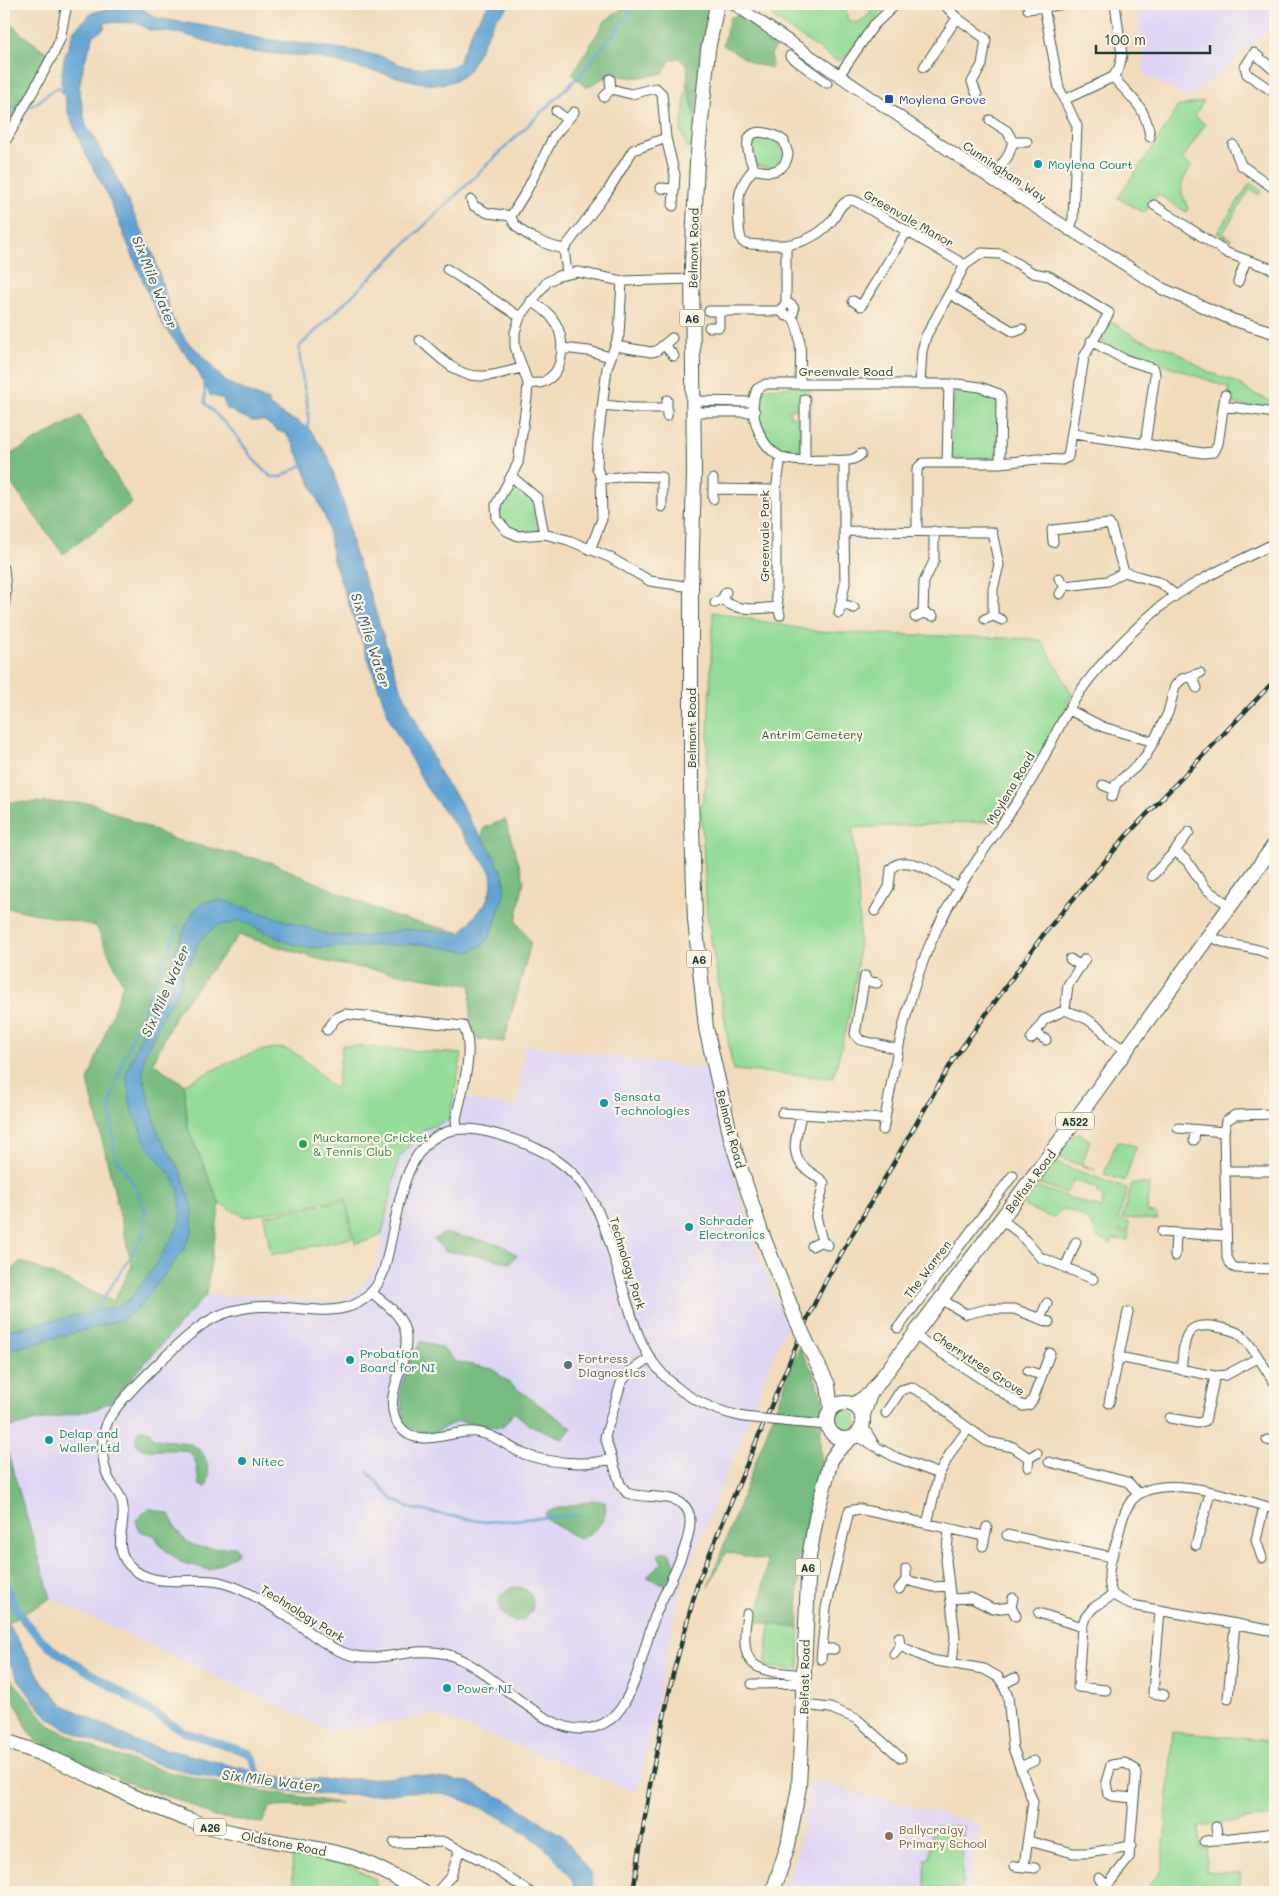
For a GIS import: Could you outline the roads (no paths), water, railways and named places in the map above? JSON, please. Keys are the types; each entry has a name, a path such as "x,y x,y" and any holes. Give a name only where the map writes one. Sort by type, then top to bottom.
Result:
{"main road":[{"name":"Belmont Road","path":"717,4 709,43 694,202 692,279 692,858 695,920 706,1028 732,1142 760,1228 795,1317 828,1385 851,1405"},
{"name":"Belfast Road","path":"862,1421 870,1394 1126,1051 1275,844"},
{"name":"Belmont Road","path":"827,1422 828,1385"},
{"name":"Belfast Road","path":"851,1405 870,1394"},
{"path":"851,1405 837,1405 827,1422 839,1438 852,1438"},
{"name":"A6","path":"851,1405 862,1421 859,1432 852,1438"},
{"name":"Belfast Road","path":"773,1892 794,1820 800,1779 805,1679 806,1592 809,1557 817,1513 831,1460 827,1422"},
{"name":"Belfast Road","path":"831,1460 839,1449 852,1438"},
{"name":"Oldstone Road","path":"4,1741 48,1756 148,1805 192,1822 253,1838 350,1857 369,1864 423,1892"}],"street":[{"path":"4,144 54,53 60,39 67,4"},
{"name":"Cunningham Way","path":"734,4 840,74 991,179 1164,289 1233,320 1275,333"},
{"path":"840,74 874,25 895,4"},
{"path":"944,4 956,18 984,36 986,41 982,66 972,82 976,95"},
{"path":"1028,9 1066,4"},
{"path":"1064,100 1113,77 1122,58 1115,4"},
{"path":"1044,7 1057,82 1064,100 1075,119 1078,130 1073,219 1070,231"},
{"path":"924,67 956,18"},
{"path":"1275,71 1254,53 1248,60 1245,70 1250,77 1275,93"},
{"path":"790,56 827,83"},
{"path":"810,70 817,59"},
{"path":"1113,77 1140,105 1148,125 1150,137"},
{"path":"604,97 611,89 610,79"},
{"path":"611,89 631,94 656,88 662,94 666,138 675,175 673,206"},
{"path":"556,111 566,120"},
{"path":"510,216 527,190 550,142 574,112"},
{"path":"990,120 1007,132 1013,142"},
{"path":"1148,125 1159,123"},
{"path":"755,133 766,133 784,141 788,154 783,166 774,171 754,169 748,144 750,136 755,133"},
{"path":"567,274 564,249 606,194 632,150 666,138"},
{"path":"991,179 1008,156 1013,142"},
{"path":"1013,142 1027,142"},
{"path":"1233,145 1241,164 1275,189"},
{"path":"754,169 744,182 740,193 740,237 748,244 786,245 784,307"},
{"path":"661,188 674,189"},
{"name":"Greenvale Manor","path":"786,245 803,241 821,231 834,219 844,203 849,200 856,201 964,266"},
{"path":"1154,205 1226,253 1275,270"},
{"path":"471,206 488,213 510,216"},
{"path":"510,216 513,222 533,238 548,246 564,249"},
{"path":"852,301 861,306 907,231"},
{"path":"916,531 917,469 924,463 1000,463 1038,459 1064,459 1069,455 1080,372 1091,341 1113,315 1050,276 1033,273 1001,254 982,253 964,266 923,344 920,384"},
{"path":"1238,282 1246,260"},
{"path":"447,269 520,317"},
{"path":"691,587 650,581 609,557 578,543 544,534 518,536 507,531 497,519 496,505 518,463 524,419 528,382 515,346 515,332 520,317 547,282 578,272 622,281 692,279"},
{"path":"590,550 602,519 601,479 597,468 599,432 610,357 616,346 622,281"},
{"path":"950,294 1014,332 1022,329"},
{"path":"528,382 539,383 548,378 558,368 562,348 560,332 554,321 544,310 531,301"},
{"path":"708,311 793,308 791,315 796,323 799,338 800,383"},
{"path":"709,326 718,327 719,311"},
{"path":"616,346 651,352 672,338"},
{"path":"420,340 460,374 476,378 496,376 522,368"},
{"path":"1091,341 1124,359 1154,369 1155,375 1145,444"},
{"path":"664,345 674,356"},
{"path":"562,348 589,351 610,357"},
{"name":"Greenvale Road","path":"754,402 755,394 761,386 800,383 949,384 980,387 1000,396 1002,404 1000,463"},
{"path":"948,463 949,384"},
{"path":"1073,434 1203,453 1214,452 1218,444 1225,396"},
{"path":"805,398 805,460"},
{"path":"693,406 723,401 754,402 757,428 761,438 781,457 805,460 844,460 857,458 861,454"},
{"path":"723,401 723,412"},
{"path":"603,406 667,408"},
{"path":"693,406 723,412 755,412"},
{"path":"1224,406 1275,413"},
{"name":"Greenvale Park","path":"721,598 730,605 778,611 776,490 781,457"},
{"path":"844,460 845,583 841,609 854,608"},
{"path":"511,476 537,498 544,534"},
{"path":"601,479 627,476 662,478 662,507"},
{"path":"713,479 713,499"},
{"path":"713,489 776,490"},
{"path":"1054,542 1052,530 1108,524 1112,527 1124,572"},
{"path":"844,531 987,531 994,535 999,565 989,618 1002,620"},
{"path":"933,616 919,615 924,582 934,560 934,531"},
{"name":"Moylena Road","path":"883,1130 897,1049 912,993 935,933 959,888 1013,809 1080,692 1108,659 1159,608 1175,596 1275,543"},
{"path":"4,569 6,591 4,607"},
{"path":"1061,586 1108,582 1124,572 1161,583 1175,596"},
{"path":"1103,785 1113,793 1119,781 1143,760 1168,713 1175,686 1182,679 1196,674 1197,688"},
{"path":"1069,710 1103,727 1154,742"},
{"path":"1152,876 1175,851 1189,832"},
{"path":"1175,851 1191,865 1206,889 1230,906"},
{"path":"874,912 889,887 891,869 897,864 917,864 959,888"},
{"path":"1209,935 1221,942 1258,949 1275,957"},
{"path":"1065,1010 1068,985 1083,963 1070,959"},
{"path":"877,983 865,979 854,1034 860,1040 897,1049"},
{"path":"1046,1040 1033,1036 1044,1020 1065,1010 1088,1019 1101,1029 1110,1040 1126,1051"},
{"path":"327,1030 336,1018 344,1014 463,1026 466,1031 468,1058 456,1119 457,1129"},
{"path":"782,1113 885,1119"},
{"path":"801,1114 794,1147 795,1153 802,1164 824,1183 816,1216 825,1243 812,1246"},
{"path":"1275,1114 1235,1115 1226,1121 1224,1132 1227,1258 1232,1266 1242,1269 1275,1269"},
{"path":"1178,1128 1224,1132"},
{"name":"Technology Park","path":"650,1358 629,1372 618,1389 605,1437 620,1484 627,1493 678,1501 687,1508 690,1523 683,1551 658,1605 631,1688 619,1712 593,1728 576,1730 559,1726 528,1707 478,1668 453,1656 427,1651 408,1651 373,1658 349,1655 332,1648 271,1606 228,1584 201,1579 152,1580 134,1569 126,1560 121,1549 122,1500 108,1476 103,1457 104,1433 117,1406 188,1337 204,1324 222,1315 244,1308 271,1306 321,1311 341,1310 356,1304 371,1292 383,1273 413,1159 430,1140 442,1133 457,1129 481,1130 529,1144 560,1161 577,1177 590,1194 604,1221 634,1326 650,1358 668,1380 691,1398 719,1411 744,1417 792,1422 827,1422"},
{"path":"1194,1140 1195,1130"},
{"path":"1226,1172 1275,1171"},
{"name":"The Warren","path":"898,1328 1013,1175"},
{"path":"1001,1219 1019,1233 1040,1256 1093,1279"},
{"path":"975,1226 989,1235"},
{"path":"1162,1232 1226,1236"},
{"path":"1175,1256 1176,1233"},
{"path":"1065,1268 1076,1242"},
{"path":"371,1292 394,1311 405,1329 406,1345 393,1402 396,1419 406,1432 412,1436 424,1438 475,1432 490,1434 533,1456 590,1463 611,1459"},
{"path":"941,1300 966,1314 988,1309 1014,1310 1045,1320 1047,1303"},
{"path":"1109,1403 1128,1312"},
{"path":"1181,1370 1188,1334 1190,1330 1201,1325 1239,1333 1275,1383"},
{"name":"Cherrytree Grove","path":"914,1335 1021,1406 1027,1406 1031,1402 1050,1353"},
{"path":"1118,1357 1215,1376 1226,1375 1258,1358"},
{"name":"Cherrytree Grove","path":"1028,1372 1041,1375"},
{"path":"1170,1418 1197,1423 1205,1421 1215,1376"},
{"path":"886,1413 901,1390 911,1387 933,1399 968,1429 992,1444 1013,1447 1031,1459"},
{"path":"862,1421 874,1445"},
{"path":"927,1524 939,1474 951,1452 968,1429"},
{"path":"852,1438 874,1445 895,1457 939,1474"},
{"path":"1049,1462 1128,1482 1139,1494"},
{"path":"1275,1509 1184,1486 1170,1485 1139,1494 1132,1500 1126,1510 1108,1577 1113,1596 1131,1605 1275,1631"},
{"path":"1196,1545 1210,1493"},
{"path":"1262,1558 1256,1540 1264,1506"},
{"path":"821,1659 826,1608 849,1511 858,1509 949,1528 986,1532 982,1546"},
{"path":"949,1528 946,1550 955,1636 952,1664"},
{"path":"1007,1535 1112,1557"},
{"path":"899,1590 906,1580 906,1569"},
{"path":"906,1580 933,1587 949,1586"},
{"path":"1106,1690 1078,1687 1082,1626 1092,1608 1113,1596"},
{"path":"951,1599 971,1598 993,1609 1012,1603 1016,1616"},
{"path":"1160,1611 1153,1694 1164,1694"},
{"path":"1038,1613 1082,1626"},
{"path":"747,1614 744,1643 747,1653 755,1665 768,1672 805,1679"},
{"path":"1228,1698 1235,1624"},
{"path":"894,1654 899,1642 931,1660 984,1669 998,1677 1003,1684 1008,1697 1013,1748 1033,1802 1029,1841 1019,1866 1035,1868"},
{"path":"822,1649 834,1650"},
{"path":"1003,1684 1015,1678"},
{"path":"752,1684 805,1679"},
{"path":"804,1705 830,1708 857,1719 901,1758"},
{"path":"1020,1767 1034,1761"},
{"path":"1098,1878 1105,1889 1127,1862 1131,1846 1136,1769 1125,1763 1111,1765 1106,1782 1108,1794 1134,1798"},
{"path":"1216,1828 1218,1840"},
{"path":"1205,1842 1275,1833"},
{"path":"1029,1841 1073,1852 1088,1853 1131,1846"},
{"path":"394,1843 444,1842 460,1849 530,1892"},
{"path":"437,1892 451,1876 460,1849"}],"water":[{"name":"Six Mile Water","path":"489,4 511,4 494,21 469,71 454,81 438,84 426,84 315,57 240,51 182,34 149,30 137,23 105,22 104,29 94,35 84,63 79,88 86,126 96,139 102,155 110,164 154,256 172,317 186,341 195,348 226,382 268,401 269,405 286,417 297,421 311,431 328,456 346,511 353,549 371,597 397,679 441,776 459,800 472,824 490,849 503,874 505,885 503,898 491,935 483,945 469,952 421,944 311,948 289,943 239,920 231,924 217,925 199,941 194,956 183,973 181,987 163,1015 144,1057 143,1076 159,1135 181,1172 193,1208 192,1232 183,1251 138,1308 122,1320 18,1348 4,1350 4,1331 118,1306 129,1300 153,1269 176,1231 181,1219 179,1191 173,1178 147,1146 131,1108 126,1073 184,930 195,909 203,902 222,900 330,935 362,937 405,929 461,933 485,904 492,886 491,872 428,790 391,723 333,560 327,522 293,443 286,434 276,430 265,421 252,421 227,409 223,399 210,395 195,366 164,327 152,303 108,196 86,155 68,113 61,81 64,59 74,30 92,13 117,6 142,9 157,18 217,28 258,38 357,51 383,57 404,66 446,68 455,65 459,61 474,26"},
{"name":"Six Mile Water","path":"4,1617 43,1682 64,1705 138,1742 272,1776 315,1780 386,1778 416,1775 469,1782 512,1803 563,1836 589,1871 595,1892 577,1892 568,1875 556,1859 539,1843 500,1817 460,1799 427,1792 372,1795 321,1794 234,1782 145,1760 65,1728 44,1713 18,1678 3,1647"}],"waterway":[{"path":"307,432 308,410 301,368 300,346 578,77 638,4"},
{"path":"28,107 50,91 59,87 65,96"},
{"path":"4,105 16,108"},
{"path":"204,378 205,403 235,434 254,460 271,477 281,477 304,464"},
{"name":"Six Mile Water","path":"83,1316 100,1304 144,1235 145,1211 137,1189 115,1156 110,1104 122,1063 178,926"},
{"path":"368,1472 392,1499 413,1509 484,1522 580,1515"},
{"name":"Six Mile Water","path":"4,1579 12,1602 25,1622 49,1647 184,1732 249,1753 253,1758 259,1780"}],"railway":[{"path":"633,1892 651,1779 673,1674 698,1582 808,1317 826,1280 953,1060 1043,935 1127,835 1275,680"}],"place":[{"name":"Moylena Grove","path":"889,99"},
{"name":"Moylena Court","path":"1038,164"},
{"name":"Sensata Technologies","path":"604,1103"},
{"name":"Muckamore Cricket & Tennis Club","path":"303,1144"},
{"name":"Schrader Electronics","path":"689,1227"},
{"name":"Probation Board for NI","path":"350,1360"},
{"name":"Fortress Diagnostics","path":"568,1365"},
{"name":"Delap and Waller Ltd","path":"49,1440"},
{"name":"Nitec","path":"242,1461"},
{"name":"Power NI","path":"447,1688"},
{"name":"Ballycraigy Primary School","path":"889,1836"}],"park label":[{"name":"Antrim Cemetery","path":"812,734"}]}
